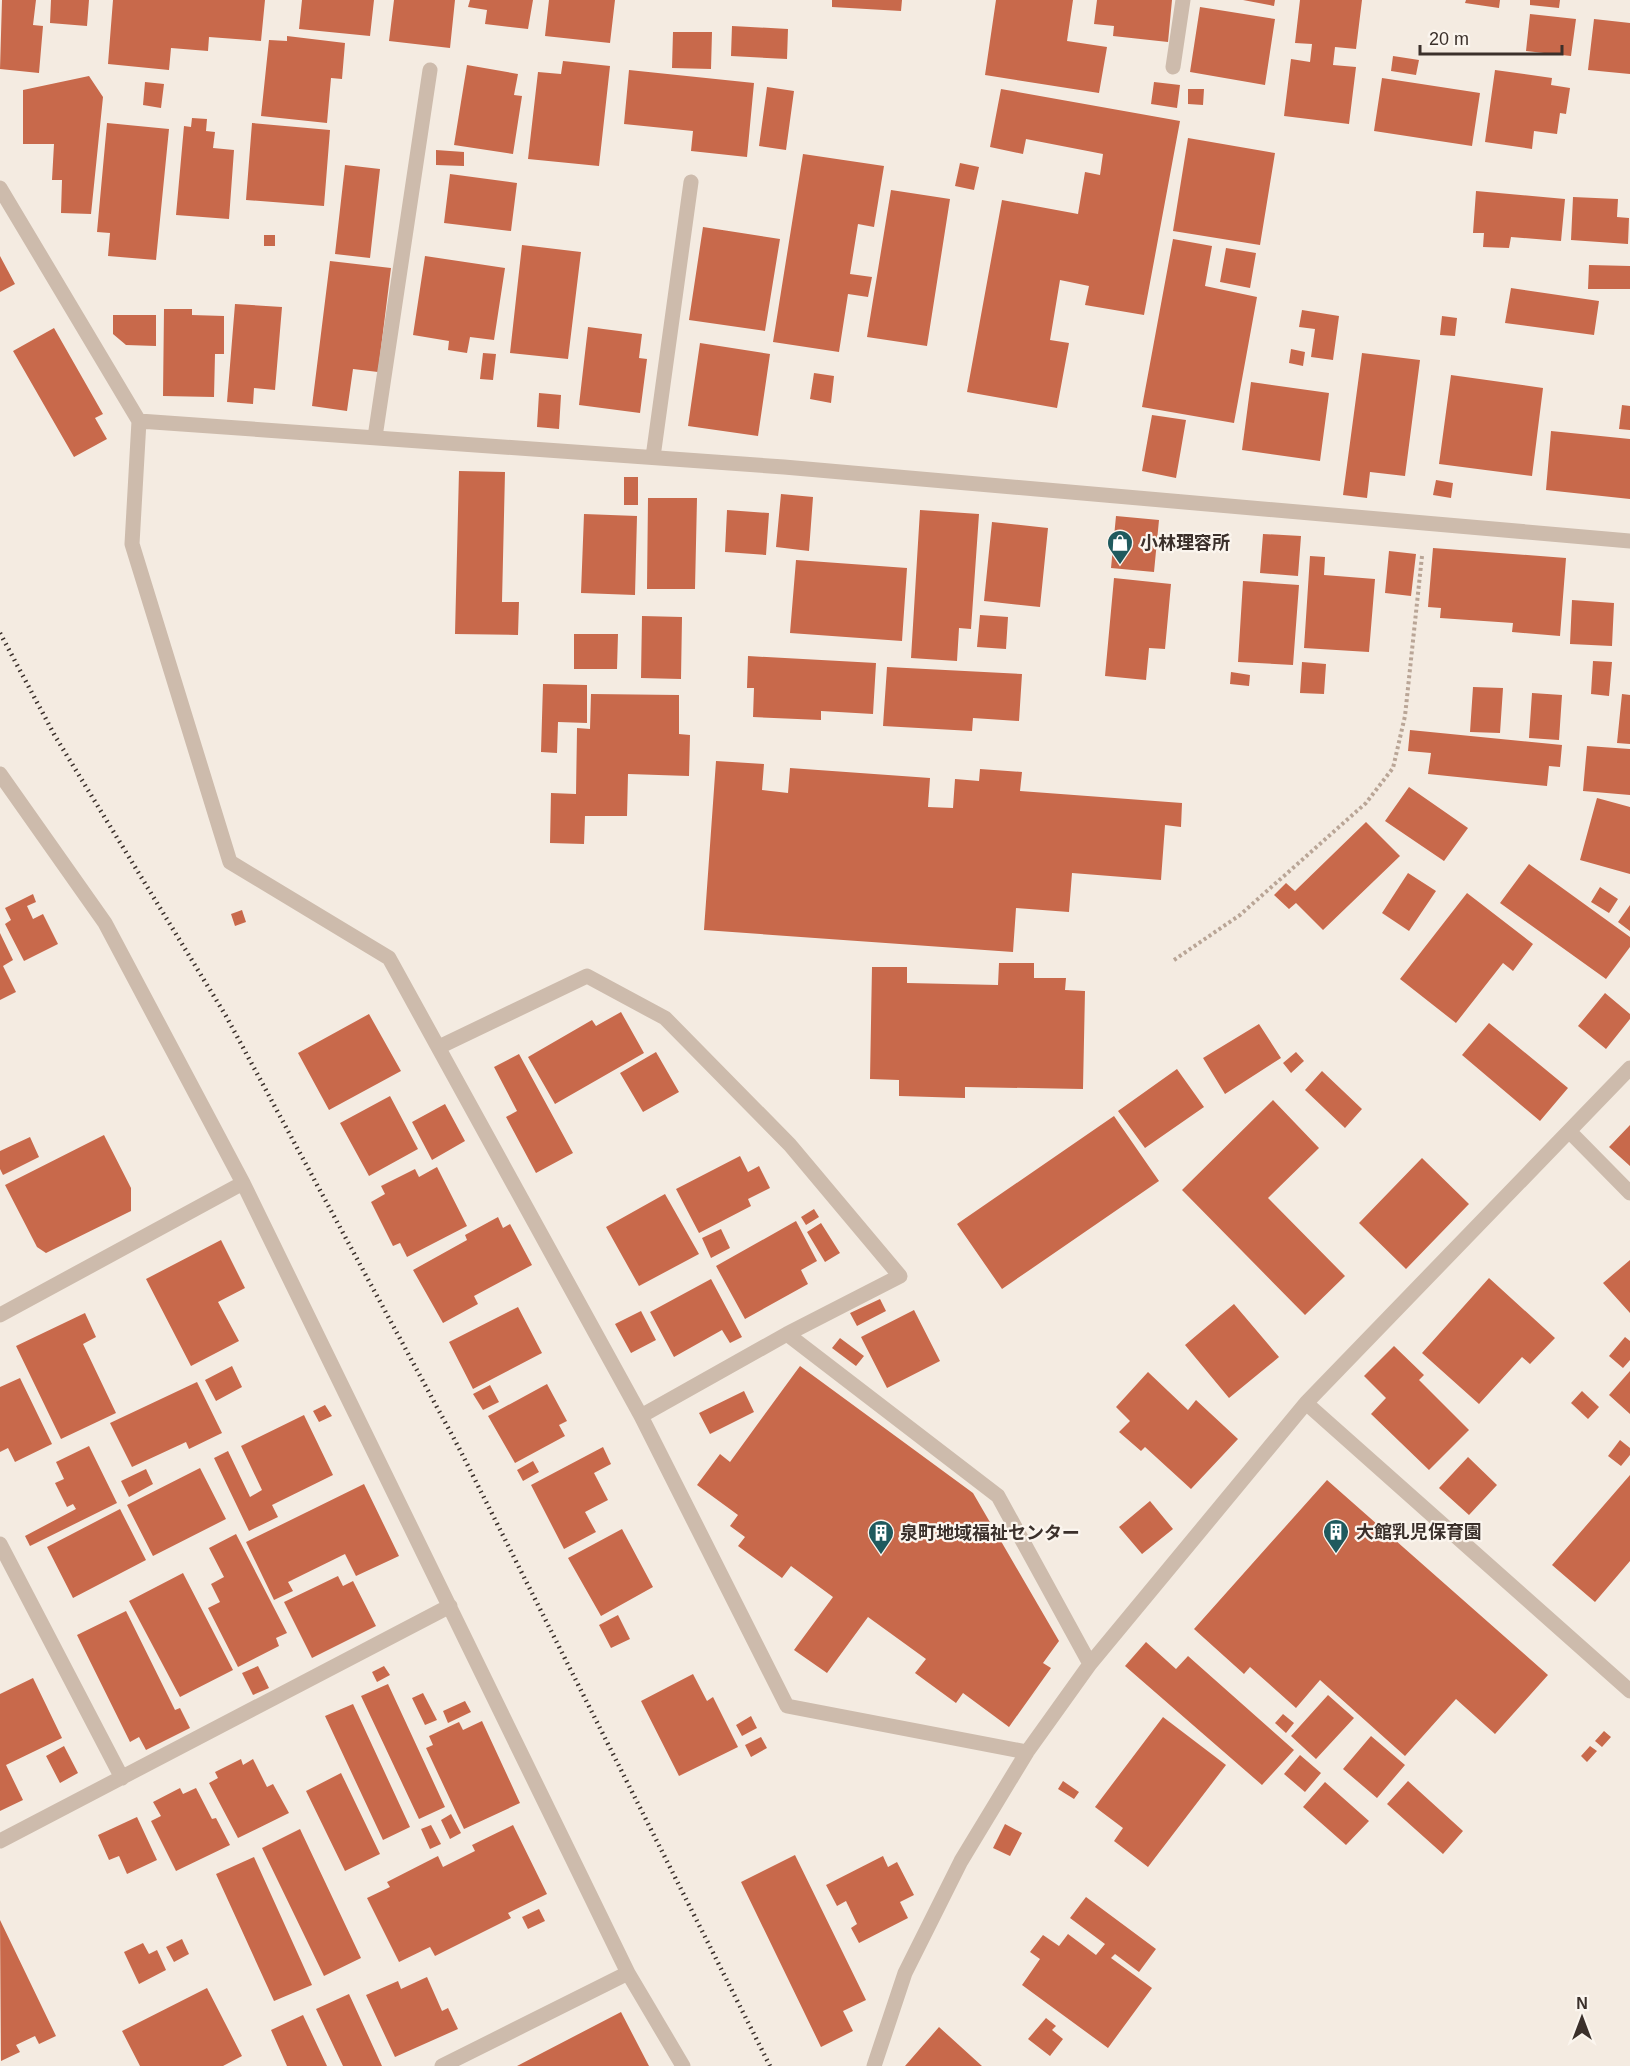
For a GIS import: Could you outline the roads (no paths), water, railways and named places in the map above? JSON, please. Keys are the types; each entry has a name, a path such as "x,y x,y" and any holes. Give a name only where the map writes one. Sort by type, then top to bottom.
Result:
{"street":[{"path":"1173,67 1183,0"},
{"path":"375,437 430,70"},
{"path":"653,457 691,182"},
{"path":"0,189 139,421 132,544 230,862 388,958 640,1416 787,1706 1027,1752"},
{"path":"139,421 784,467 1630,541"},
{"path":"0,774 105,923 243,1183 628,1973 684,2066"},
{"path":"439,1047 587,976 665,1018 790,1145 900,1276 787,1334 640,1416"},
{"path":"874,2066 910,1963 961,1861 1027,1752 1090,1664 1306,1403 1630,1068"},
{"path":"1569,1131 1630,1193"},
{"path":"0,1315 243,1183"},
{"path":"787,1334 998,1496 1090,1664"},
{"path":"1306,1403 1630,1691"},
{"path":"0,1544 122,1778"},
{"path":"0,1841 450,1606"},
{"path":"442,2066 628,1973"}],"railway":[{"path":"0,633 55,736 226,1016 459,1448 770,2066"}],"place":[{"name":"小林理容所","path":"1120,566"},
{"name":"大館乳児保育園","path":"1336,1555"},
{"name":"泉町地域福祉センター","path":"881,1556"}]}
